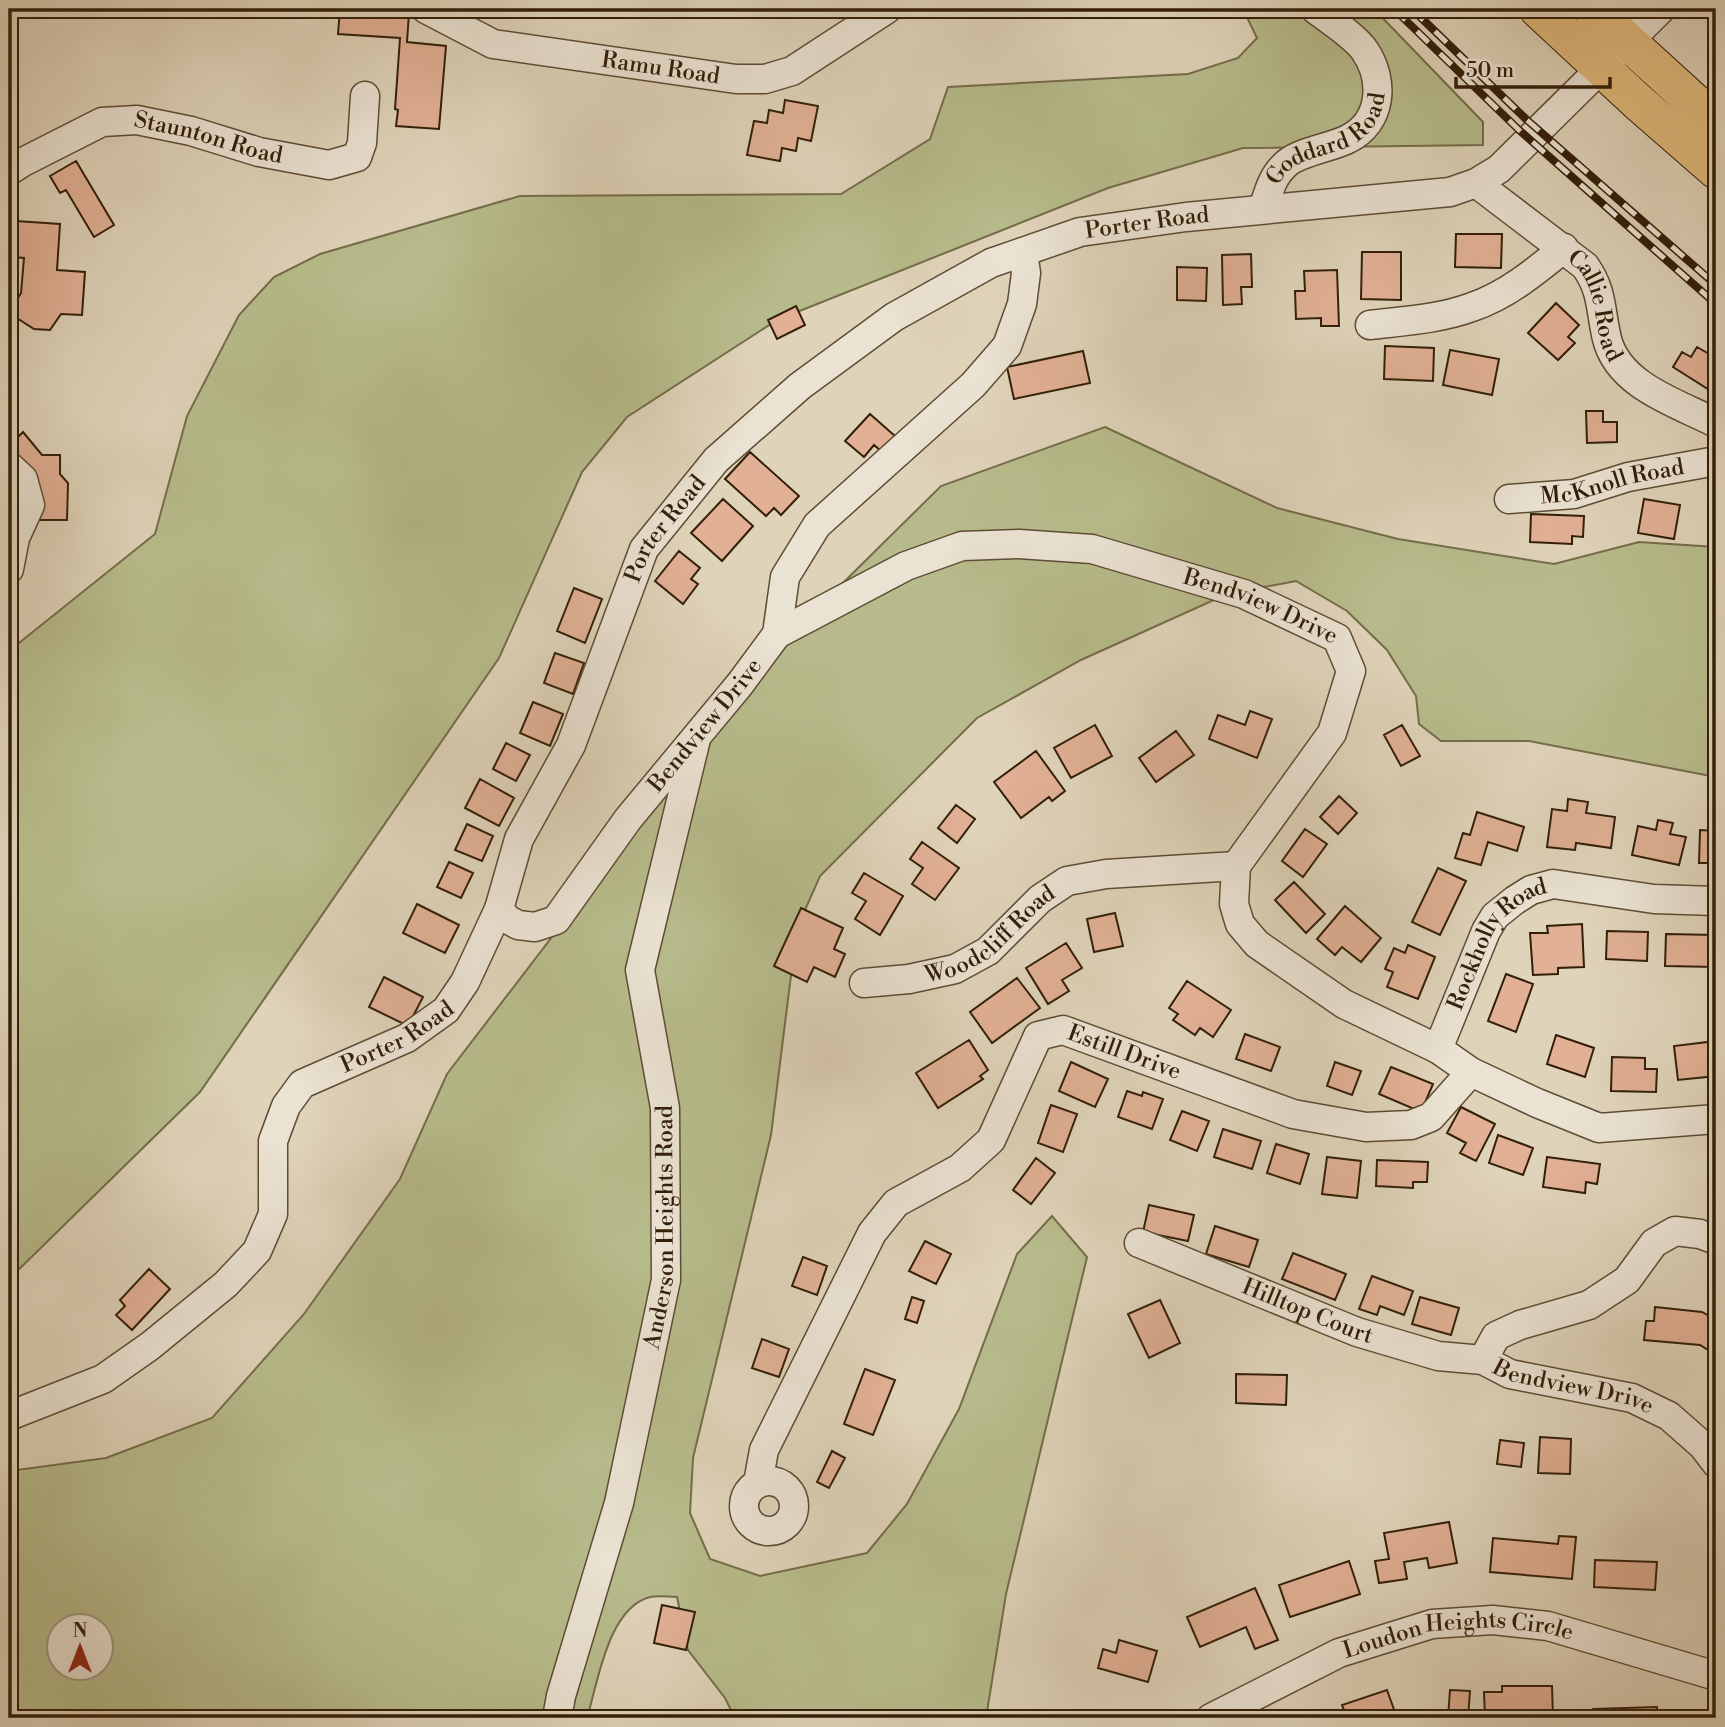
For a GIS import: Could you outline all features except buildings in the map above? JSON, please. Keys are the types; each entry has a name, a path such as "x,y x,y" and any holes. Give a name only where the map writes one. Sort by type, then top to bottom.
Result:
{"main road":[{"path":"1538,9 1716,170"},
{"path":"1592,9 1716,122"}],"street":[{"name":"Ramu Road","path":"425,9 493,44 736,79 765,79 792,71 887,9"},
{"name":"Goddard Road","path":"1263,209 1273,179 1285,163 1347,140 1362,130 1372,118 1378,96 1377,80 1364,49 1315,9"},
{"name":"Porter Road","path":"9,1416 103,1379 150,1346 226,1284 257,1251 273,1214 273,1141 286,1106 302,1084 407,1038 446,1010 465,982 499,909 519,839 570,745 644,549 716,460 800,386 894,317 991,262 1080,232 1263,209 1450,192 1476,183 1499,169 1661,9"},
{"name":"Staunton Road","path":"9,171 102,121 137,121 191,131 259,152 330,165 357,157 362,143 365,96"},
{"name":"Callie Road","path":"1476,183 1585,266 1597,282 1607,340 1616,362 1630,376 1652,391 1716,423"},
{"path":"1370,325 1426,318 1471,308 1500,295 1564,248"},
{"path":"777,634 785,577 817,525 972,385 1007,346 1022,304 1026,273 1023,252"},
{"name":"McKnoll Road","path":"1508,499 1574,494 1628,477 1716,461"},
{"path":"9,466 23,479 30,505 12,533 9,569"},
{"name":"Bendview Drive","path":"499,909 507,919 518,925 535,927 556,920 628,819 740,684 777,634 906,566 962,546 1019,544 1105,552 1244,594 1337,638 1351,671 1332,733 1237,866"},
{"name":"Anderson Heights Road","path":"557,1718 561,1696 618,1503 666,1280 665,1108 640,970 698,733"},
{"path":"1237,866 1234,904 1240,924 1257,944 1344,1004 1438,1049 1471,1072 1536,1103 1599,1128 1716,1119"},
{"name":"Woodcliff Road","path":"864,983 909,979 955,969 988,951 1041,899 1068,881 1106,874 1237,866"},
{"name":"Rockholly Road","path":"1438,1049 1486,931 1495,916 1531,890 1553,884 1654,899 1716,901"},
{"name":"Estill Drive","path":"758,1483 764,1450 872,1233 896,1203 960,1168 991,1140 1038,1036 1063,1030 1293,1114 1366,1127 1411,1125 1431,1117 1471,1072"},
{"name":"Bendview Drive","path":"1716,1240 1700,1234 1675,1231 1654,1243 1627,1280 1589,1305 1520,1325 1496,1336 1483,1360 1510,1374 1632,1398 1669,1416 1703,1446 1716,1463"},
{"name":"Hilltop Court","path":"1139,1243 1357,1332 1438,1356 1483,1360"},
{"name":"Loudon Heights Circle","path":"1211,1718 1339,1653 1432,1624 1493,1620 1548,1626 1716,1676"}],"green space":[{"path":"1243,9 1374,9 1483,122 1483,145 1243,148 1108,188 777,320 627,417 582,472 499,658 200,1092 9,1279 9,651 155,534 187,416 239,315 274,277 320,254 520,196 841,194 930,139 948,87 1188,74 1238,58 1257,38"},
{"path":"1105,427 1277,508 1398,539 1554,564 1639,542 1716,547 1716,777 1529,741 1441,741 1419,724 1416,696 1387,650 1347,611 1296,581 1227,594 1081,660 977,718 820,876 797,928 771,1135 693,1458 690,1513 710,1559 760,1576 867,1553 907,1504 959,1409 1017,1254 1052,1216 1087,1257 1006,1594 986,1718 735,1718 725,1698 688,1650 677,1597 660,1596 650,1597 636,1604 624,1615 607,1648 587,1718 9,1718 9,1471 106,1458 212,1418 304,1314 400,1179 447,1074 760,665 941,486"}],"railway":[{"path":"1394,9 1519,130 1716,304"},
{"path":"1412,9 1527,120 1716,285"}]}
